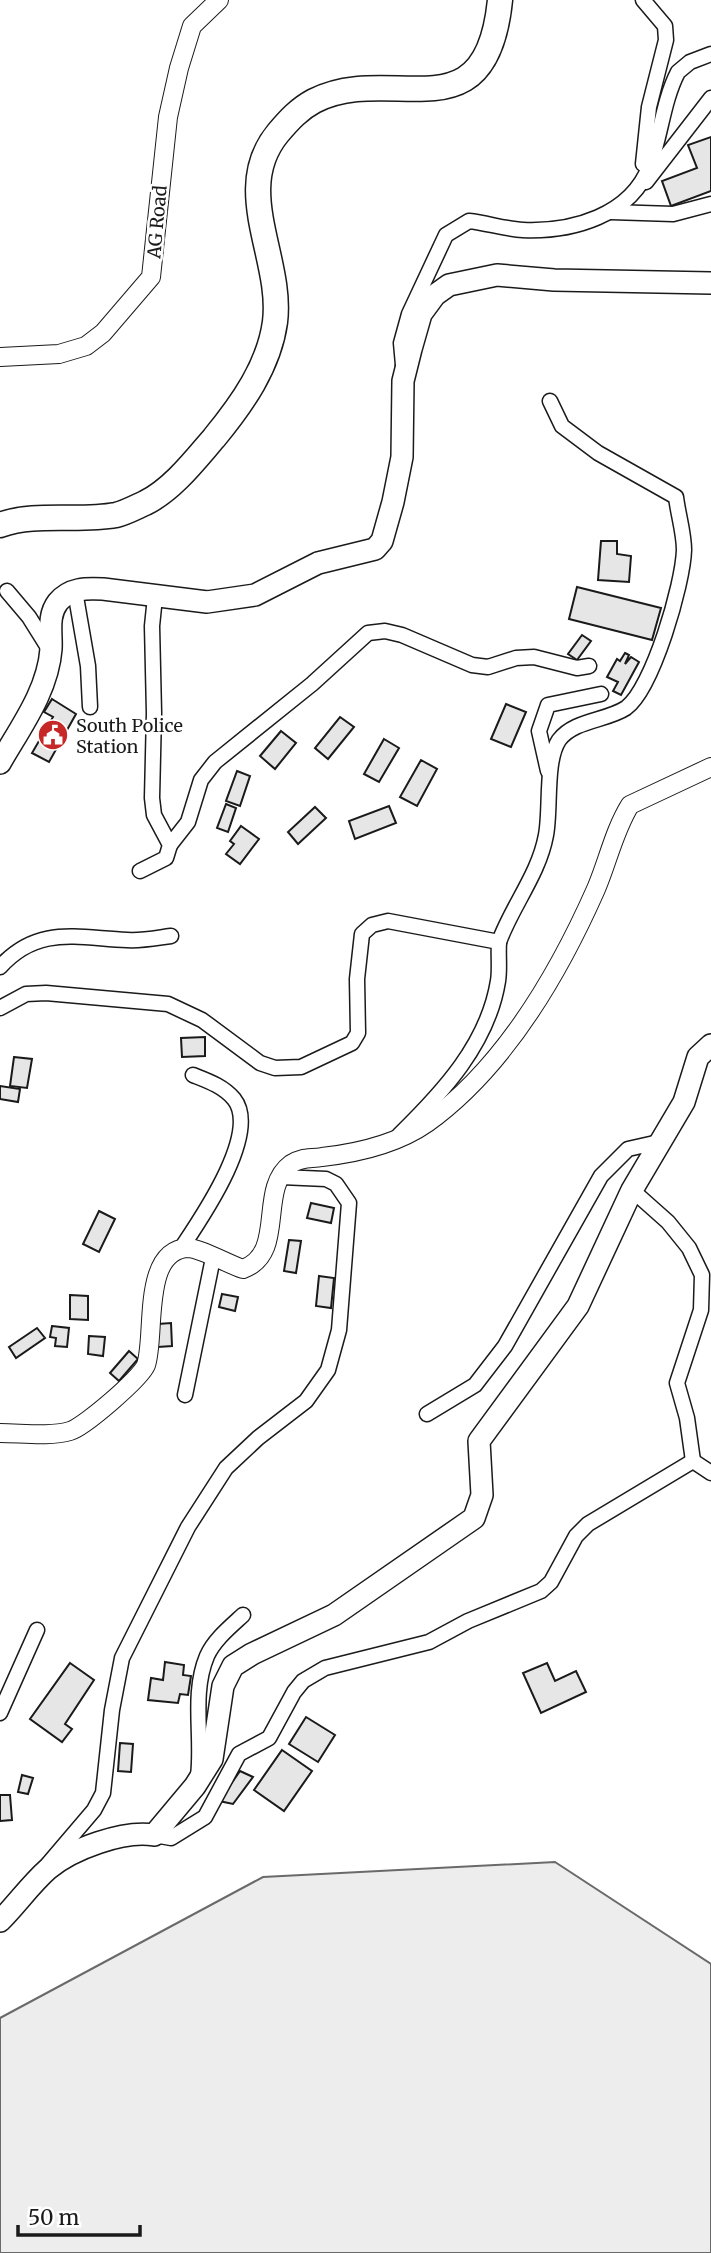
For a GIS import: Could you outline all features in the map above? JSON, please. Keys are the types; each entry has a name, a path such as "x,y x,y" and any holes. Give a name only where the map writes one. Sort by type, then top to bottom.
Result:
{"highway":[{"path":"0,525 17,519 118,515 149,501 192,464 229,420 268,353 275,320 275,285 258,214 257,186 262,161 274,137 293,115 316,100 354,91 444,89 461,82 478,66 490,49 500,0"}],"main road":[{"path":"0,762 37,698 48,669 52,613 57,602 75,591 86,587 206,602 255,595 318,563 375,549 382,541 402,457 404,377 421,314 435,295 449,285 497,275 554,280 711,283"},
{"path":"0,1921 49,1869 85,1850 143,1833 154,1835 198,1781 212,1759 218,1705 227,1673 233,1666 252,1654 334,1615 474,1518 482,1495 479,1441 520,1389 578,1306 632,1190 684,1102 698,1057 711,1045"}],"street":[{"name":"AG Road","path":"0,357 59,354 86,346 103,333 134,301 151,277 168,117 179,68 192,26 219,0"},
{"path":"636,189 644,160 649,107 666,40 665,26 643,0"},
{"path":"636,189 649,167 678,72 690,62 711,54"},
{"path":"404,377 401,343 409,314 446,235 457,225 469,221 524,230 570,227 611,212 659,170 711,98"},
{"path":"611,212 673,215 711,204"},
{"path":"396,1139 443,1091 484,1024 498,979 499,942 530,878 546,836 553,757 559,741 570,730 623,710 638,698 651,672 681,578 684,548 676,497 598,453 571,433 562,426 550,401"},
{"path":"7,591 30,617 51,651"},
{"path":"75,591 87,656 90,707"},
{"path":"155,597 151,637 154,713 152,798 154,815 170,845"},
{"path":"140,871 166,858 170,845 179,837 188,822 201,780 215,762 312,684 368,633 385,631 402,635 472,665 488,667 516,658 534,657 577,668 589,666"},
{"path":"551,782 539,731 548,705 601,694"},
{"path":"180,1250 191,1248 243,1269 258,1261 267,1241 282,1177 290,1164 302,1158 376,1148 425,1124 459,1098 488,1069 517,1031 583,915 630,805 711,767"},
{"path":"0,1008 26,994 46,993 168,1004 202,1020 260,1063 275,1068 301,1067 352,1043 358,1033 357,979 362,934 372,925 388,921 499,942"},
{"path":"0,968 29,944 51,936 130,941 171,936"},
{"path":"0,1433 68,1432 84,1426 141,1374 149,1350 156,1279 163,1264 180,1250 213,1199 232,1156 242,1118 235,1100 218,1084 193,1075"},
{"path":"427,1414 475,1385 505,1346 601,1176 628,1149 659,1142"},
{"path":"34,1884 62,1843 94,1810 103,1793 122,1658 188,1527 226,1468 258,1437 306,1401 328,1370 339,1330 349,1203 336,1184 326,1179 282,1177"},
{"path":"632,1190 668,1222 689,1248 702,1275 701,1310 677,1383 687,1418 693,1461 711,1473"},
{"path":"185,1395 213,1258"},
{"path":"154,1835 171,1838 205,1817 239,1754 269,1738 294,1692 313,1674 325,1668 429,1642 485,1613 541,1591 551,1582 576,1536 588,1524 693,1461"},
{"path":"198,1781 201,1749 198,1714 201,1678 207,1655 219,1638 243,1615"},
{"path":"0,1713 37,1630"}],"shaded area":[{"path":"555,1862 711,1964 711,2253 0,2253 0,2018 263,1877"}],"building":[{"path":"711,137 711,191 671,206 662,181 697,168 688,145"},
{"path":"601,541 617,541 617,554 631,556 629,582 598,580"},
{"path":"577,587 661,608 652,640 569,619"},
{"path":"582,635 591,641 577,660 568,654"},
{"path":"625,653 629,655 625,664 631,657 639,662 621,695 613,691 618,682 607,677 617,659 620,661"},
{"name":"South Police Station","path":"52,699 76,714 49,762 32,753 53,717 44,712"},
{"path":"506,704 526,712 511,747 491,739"},
{"path":"340,717 354,727 328,759 315,748"},
{"path":"281,731 296,743 275,769 260,756"},
{"path":"384,739 399,748 379,782 364,774"},
{"path":"421,760 437,769 417,806 400,797"},
{"path":"237,771 250,776 240,806 226,801"},
{"path":"226,804 236,808 228,832 217,828"},
{"path":"389,806 396,823 355,839 349,821"},
{"path":"315,807 326,818 298,844 288,832"},
{"path":"241,826 259,839 240,864 226,854 234,844 230,841"},
{"path":"205,1037 205,1056 182,1057 181,1038"},
{"path":"14,1057 32,1059 27,1088 10,1086"},
{"path":"0,1086 20,1089 18,1102 0,1099"},
{"path":"311,1203 334,1208 331,1223 307,1218"},
{"path":"99,1211 115,1219 99,1252 83,1244"},
{"path":"289,1240 301,1241 296,1273 284,1271"},
{"path":"319,1276 334,1278 331,1308 316,1306"},
{"path":"222,1294 238,1297 235,1311 219,1307"},
{"path":"70,1295 88,1296 88,1320 70,1319"},
{"path":"171,1323 172,1346 158,1347 158,1324"},
{"path":"52,1326 69,1328 67,1347 55,1346 56,1338 50,1337"},
{"path":"37,1328 45,1338 16,1358 9,1347"},
{"path":"89,1336 105,1337 103,1356 88,1354"},
{"path":"129,1351 138,1359 119,1381 110,1373"},
{"path":"165,1662 184,1665 183,1675 191,1676 188,1695 180,1694 178,1703 148,1700 151,1678 163,1680"},
{"path":"70,1663 94,1680 65,1724 72,1729 62,1742 30,1719"},
{"path":"547,1663 555,1681 576,1671 586,1692 541,1713 523,1673"},
{"path":"306,1717 335,1735 318,1762 289,1744"},
{"path":"120,1743 133,1744 131,1772 118,1771"},
{"path":"282,1750 312,1771 284,1811 254,1790"},
{"path":"240,1771 253,1777 233,1804 219,1801"},
{"path":"22,1775 33,1778 28,1794 18,1792"},
{"path":"0,1795 10,1795 12,1820 0,1821"}],"place":[{"name":"South Police Station","path":"53,735"}]}
